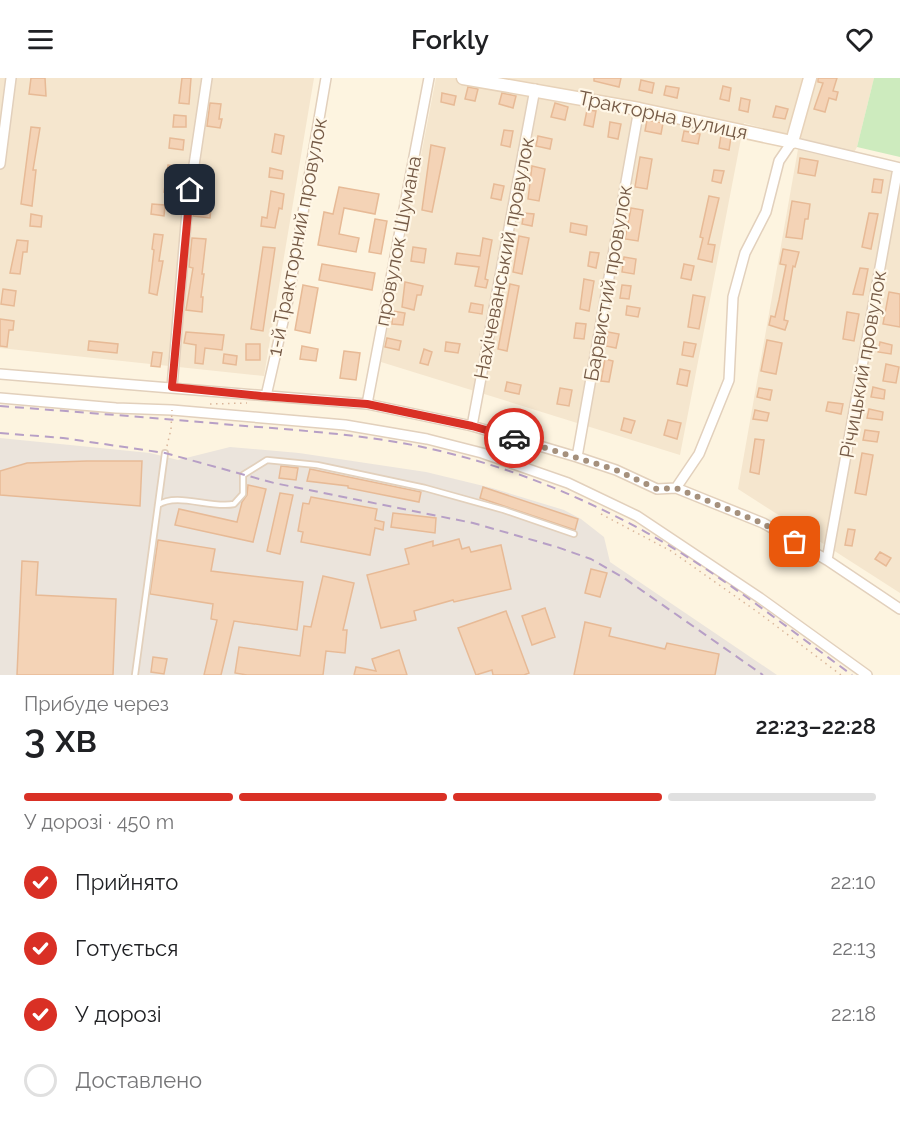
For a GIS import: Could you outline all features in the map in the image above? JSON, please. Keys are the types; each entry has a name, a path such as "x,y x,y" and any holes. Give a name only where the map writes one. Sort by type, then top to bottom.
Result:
{"street":[{"path":"0,164 11,78"},
{"path":"172,387 187,213 207,78"},
{"name":"1-й Тракторний провулок","path":"266,396 288,300 326,78"},
{"name":"провулок Шумана","path":"367,404 429,78"},
{"name":"Тракторна вулиця","path":"463,78 639,109 792,142"},
{"path":"676,488 699,454 729,380 734,297 745,253 766,212 779,161 792,142 810,78"},
{"name":"Нахічеванський провулок","path":"472,426 535,89"},
{"name":"Барвистий провулок","path":"578,457 639,109"},
{"path":"792,142 899,168"},
{"name":"Річицький провулок","path":"827,560 899,168"},
{"path":"0,374 367,404 472,426 578,457 616,470 657,489 676,488 762,523 827,560 900,609"},
{"path":"0,398 116,408 172,410 387,431 462,447 568,483 651,524 867,675"}],"lane":[{"path":"135,675 165,453"},
{"path":"158,505 162,502 176,500 218,506 234,504 243,494 243,475 267,460 282,460 417,486 504,510 574,534"}],"path":[{"path":"208,404 248,403"},
{"path":"165,453 171,429 172,410"},
{"path":"601,514 671,551 841,675"}],"shaded area":[{"path":"0,78 314,78 264,376 0,348"},
{"path":"436,78 874,78 857,147 849,162 900,170 900,593 738,489 800,138 744,123 680,455 381,362"},
{"path":"0,438 150,453 178,460 230,447 299,453 426,472 492,488 564,510 581,519 604,537 610,562 777,675 0,675"}],"green space":[{"path":"874,78 900,78 900,157 857,147"}],"building":[{"path":"31,78 45,78 46,96 29,94"},
{"path":"182,78 191,78 189,104 179,103"},
{"path":"594,78 621,78 619,87 594,81"},
{"path":"818,78 837,78 833,91 838,92 836,100 829,98 825,112 814,109 823,83 818,82"},
{"path":"641,80 654,83 652,93 639,90"},
{"path":"666,86 679,88 677,98 664,95"},
{"path":"723,86 731,88 729,101 720,99"},
{"path":"468,87 478,89 475,101 465,99"},
{"path":"442,93 456,96 454,105 441,102"},
{"path":"502,93 516,96 513,108 499,104"},
{"path":"741,98 750,100 748,112 739,110"},
{"path":"210,103 221,104 220,128 207,126"},
{"path":"555,103 568,107 565,120 551,117"},
{"path":"776,106 788,109 785,119 773,117"},
{"path":"587,110 596,111 593,127 584,125"},
{"path":"174,115 186,116 186,127 173,127"},
{"path":"647,120 663,123 661,134 645,131"},
{"path":"610,122 621,124 618,139 608,137"},
{"path":"31,127 40,128 33,170 36,170 32,206 21,204"},
{"path":"504,130 513,131 510,147 501,145"},
{"path":"684,131 700,134 698,144 682,141"},
{"path":"275,134 284,136 281,154 272,152"},
{"path":"721,135 731,137 729,150 719,148"},
{"path":"538,136 552,139 550,149 536,146"},
{"path":"170,138 184,140 183,150 169,148"},
{"path":"431,145 445,148 432,212 422,210"},
{"path":"640,157 652,159 647,189 635,187"},
{"path":"800,158 818,161 815,176 798,173"},
{"path":"168,165 181,167 177,194 164,192"},
{"path":"532,166 545,169 539,201 528,199"},
{"path":"270,168 283,171 282,179 269,177"},
{"path":"714,170 724,171 721,183 712,181"},
{"path":"874,179 883,180 881,193 872,192"},
{"path":"494,184 504,186 501,200 491,198"},
{"path":"198,187 213,189 210,218 193,216"},
{"path":"339,187 379,194 375,214 344,208 339,234 359,238 356,252 318,245 324,212 333,214"},
{"path":"271,191 284,194 282,209 279,208 275,228 261,226 262,217 267,218"},
{"path":"709,196 719,198 708,244 715,245 712,262 698,259 703,238 700,237"},
{"path":"792,201 810,204 802,239 786,237"},
{"path":"152,204 165,205 164,216 151,214"},
{"path":"631,208 643,210 638,241 625,239"},
{"path":"524,213 534,214 532,226 522,224"},
{"path":"869,213 878,214 871,249 862,247"},
{"path":"31,214 42,216 41,227 30,226"},
{"path":"375,219 387,221 381,254 369,252"},
{"path":"571,223 587,226 586,235 570,232"},
{"path":"154,234 163,235 159,261 163,261 157,295 149,293"},
{"path":"519,236 529,238 522,274 513,272"},
{"path":"192,238 206,239 202,274 204,274 202,312 186,310 193,268 189,267"},
{"path":"483,238 492,240 485,279 488,280 486,288 475,286 479,267 455,264 457,253 480,256"},
{"path":"17,240 28,241 27,252 23,252 20,274 10,273"},
{"path":"263,247 275,248 263,331 251,329"},
{"path":"413,247 426,249 424,263 411,261"},
{"path":"783,249 799,252 795,267 793,266 784,320 788,321 785,330 769,325 771,316 775,317 786,265 780,264"},
{"path":"590,252 599,253 596,268 588,266"},
{"path":"624,257 636,259 634,274 622,272"},
{"path":"322,264 375,273 372,290 319,280"},
{"path":"684,264 694,266 691,280 681,278"},
{"path":"860,268 868,269 863,295 853,294"},
{"path":"584,279 594,281 589,311 580,309"},
{"path":"405,282 423,286 421,295 417,295 414,310 402,307"},
{"path":"510,284 519,286 507,351 498,349"},
{"path":"303,285 318,288 310,333 295,330"},
{"path":"622,285 631,286 629,299 620,298"},
{"path":"3,289 16,291 14,306 1,304"},
{"path":"889,292 900,294 900,327 883,324"},
{"path":"693,295 705,297 699,329 688,327"},
{"path":"471,303 483,305 482,314 469,312"},
{"path":"627,306 640,308 638,317 626,315"},
{"path":"393,311 405,313 403,325 392,324"},
{"path":"847,312 859,314 854,341 843,339"},
{"path":"0,319 14,321 13,330 9,330 7,347 0,346"},
{"path":"576,323 586,324 584,339 574,338"},
{"path":"186,332 224,335 222,350 205,348 203,364 195,363 196,345 184,343"},
{"path":"608,332 619,334 616,348 606,346"},
{"path":"387,338 401,341 399,350 385,347"},
{"path":"767,340 782,343 776,374 761,371"},
{"path":"89,341 118,344 117,353 88,350"},
{"path":"446,342 460,344 458,353 445,351"},
{"path":"684,342 696,344 693,357 682,355"},
{"path":"880,342 892,345 891,354 878,352"},
{"path":"246,344 260,344 260,360 246,360"},
{"path":"302,346 318,349 316,361 300,359"},
{"path":"424,349 432,352 428,365 420,363"},
{"path":"344,351 360,353 356,380 340,378"},
{"path":"153,352 162,353 160,367 151,366"},
{"path":"224,354 237,356 236,365 223,363"},
{"path":"605,359 613,361 609,382 601,381"},
{"path":"886,364 899,367 896,383 883,381"},
{"path":"680,369 690,371 687,386 677,384"},
{"path":"507,382 521,385 519,394 505,391"},
{"path":"873,387 885,390 884,399 871,397"},
{"path":"560,388 572,390 569,406 557,404"},
{"path":"759,388 772,390 770,400 757,397"},
{"path":"828,402 843,404 841,414 826,411"},
{"path":"869,409 883,412 882,420 867,418"},
{"path":"755,410 769,413 767,421 753,419"},
{"path":"624,418 635,421 631,433 621,430"},
{"path":"668,420 681,423 677,439 664,435"},
{"path":"865,430 879,432 877,442 863,440"},
{"path":"755,439 764,440 759,474 750,472"},
{"path":"862,453 873,455 866,495 855,493"},
{"path":"142,461 140,506 0,495 0,471 27,463"},
{"path":"281,466 298,468 296,480 279,478"},
{"path":"310,469 421,492 419,502 348,488 348,486 307,481"},
{"path":"248,485 266,489 253,542 175,525 179,509 237,522 242,502 247,495"},
{"path":"483,487 578,519 575,530 480,498"},
{"path":"280,493 293,495 280,554 267,551"},
{"path":"311,497 377,509 375,520 384,522 383,530 375,528 370,555 301,542 303,532 298,531 303,503 309,504"},
{"path":"393,513 436,518 435,533 391,527"},
{"path":"848,529 855,530 852,546 845,545"},
{"path":"459,539 462,549 469,547 471,552 501,545 511,589 454,602 453,600 414,611 416,620 381,628 367,575 409,564 405,549 433,541 433,546"},
{"path":"158,540 215,549 211,571 303,582 297,630 234,621 221,675 204,675 217,620 211,619 213,604 150,594"},
{"path":"880,552 891,558 886,566 875,559"},
{"path":"22,561 38,562 36,595 116,599 113,675 17,675"},
{"path":"591,569 607,573 600,597 585,593"},
{"path":"323,576 354,583 343,630 347,630 345,653 326,651 323,675 235,673 239,647 300,656 304,626 311,627"},
{"path":"545,608 555,637 532,645 522,616"},
{"path":"506,611 529,673 493,675 492,670 476,675 458,628"},
{"path":"585,622 611,628 609,636 665,649 667,643 719,654 715,675 574,675"},
{"path":"399,650 407,675 354,675 356,667 376,671 372,659"},
{"path":"153,657 167,659 164,674 151,672"}],"railway":[{"path":"0,406 342,434 422,447 490,465 572,495 643,531 705,568 852,675"},
{"path":"0,433 63,438 165,453 274,483 473,523 557,547 591,559 624,578 763,675"}],"way so far":[{"path":"514,438 616,470 657,489 676,488 762,523 795,542"}],"route":[{"path":"190,190 172,387 367,404 472,426 514,438"}]}
